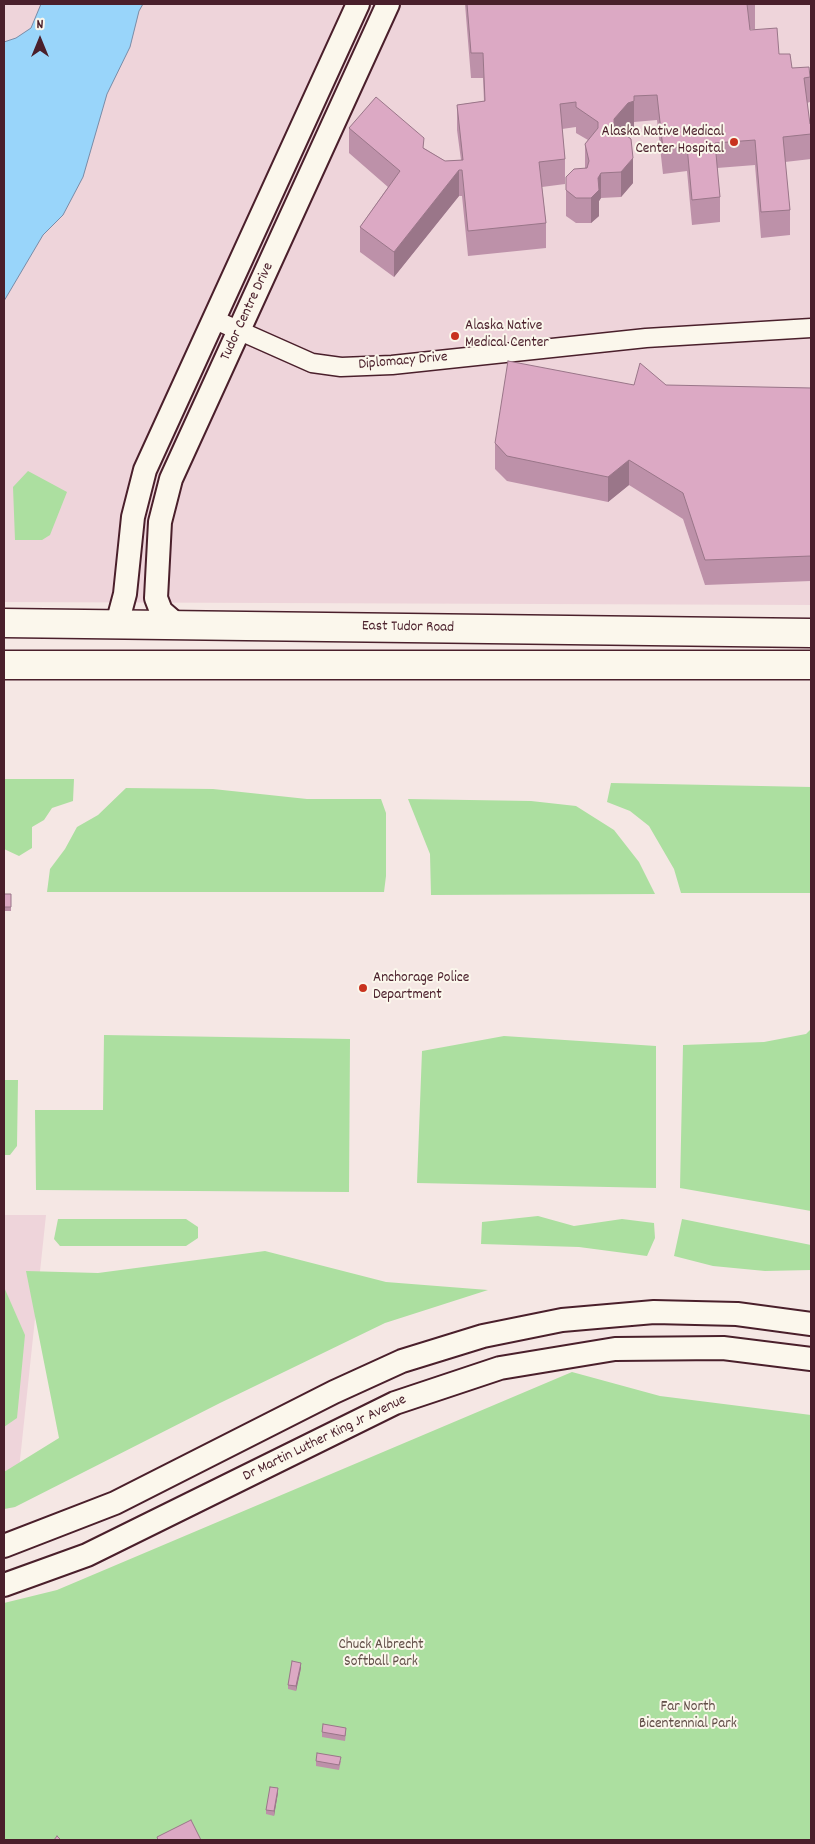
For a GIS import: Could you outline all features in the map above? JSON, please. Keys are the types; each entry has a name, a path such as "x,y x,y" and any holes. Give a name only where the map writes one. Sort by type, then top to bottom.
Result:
{"main road":[{"name":"East Tudor Road","path":"4,623 811,633"},
{"path":"4,665 811,665"}],"street":[{"name":"Tudor Centre Drive","path":"117,624 125,594 133,517 145,470 358,4"},
{"name":"Tudor Centre Drive","path":"176,624 162,611 156,598 160,522 171,479 388,4"},
{"name":"Diplomacy Drive","path":"214,319 312,363 341,367 392,365 646,338 811,328"},
{"path":"4,1546 115,1503 334,1392 402,1361 483,1336 562,1320 654,1312 737,1314 811,1324"},
{"name":"Dr Martin Luther King Jr Avenue","path":"4,1585 87,1556 395,1403 500,1368 615,1349 723,1348 811,1359"}],"shaded area":[{"path":"4,4 811,4 811,605 4,602"},
{"path":"4,1215 46,1215 15,1507 4,1509"}],"green space":[{"path":"28,471 67,492 50,535 42,540 15,540 13,487"},
{"path":"4,779 74,779 73,801 52,808 44,820 32,827 32,848 19,856 4,849"},
{"path":"611,783 811,787 811,893 681,893 674,869 649,826 630,811 607,802"},
{"path":"126,788 213,789 307,799 381,799 386,813 386,876 384,892 47,892 50,869 65,849 77,827 98,815"},
{"path":"408,799 531,801 576,806 614,830 639,862 655,894 431,895 430,854"},
{"path":"811,1029 811,1211 680,1188 683,1045 764,1042 806,1034"},
{"path":"104,1035 350,1039 349,1192 36,1190 35,1110 103,1110"},
{"path":"504,1036 656,1046 656,1188 417,1183 422,1051"},
{"path":"4,1080 18,1080 17,1146 10,1155 4,1155"},
{"path":"538,1216 574,1226 622,1219 654,1223 655,1238 647,1256 579,1247 481,1244 482,1222"},
{"path":"58,1219 186,1219 198,1227 198,1238 186,1246 60,1246 54,1239"},
{"path":"682,1219 811,1245 811,1270 765,1271 713,1266 674,1256"},
{"path":"265,1251 386,1282 488,1290 385,1323 220,1403 15,1507 4,1509 4,1472 59,1438 26,1271 98,1273"},
{"path":"4,1287 25,1335 17,1418 4,1427"},
{"name":"Chuck Albrecht Softball Park","path":"572,1372 660,1396 811,1415 811,1840 4,1840 4,1603 57,1590"}],"water":[{"path":"41,4 143,4 139,11 130,47 107,94 83,177 63,215 43,235 4,301 4,42 16,38 31,28"}],"building":[{"name":"Alaska Native Medical Center Hospital","path":"467,4 747,4 750,30 777,28 779,54 790,54 792,68 809,67 810,77 804,78 811,134 783,137 790,210 761,212 755,140 715,143 720,197 692,200 687,146 663,149 657,95 634,96 634,101 628,103 614,119 614,126 631,139 633,158 621,172 601,173 598,178 599,190 591,198 576,198 566,190 566,177 574,169 587,168 589,161 585,144 598,128 598,122 576,107 576,102 560,104 565,159 539,162 546,223 468,231 462,170 459,170 394,252 360,227 400,171 349,128 376,97 424,138 423,148 445,161 463,160 457,105 485,101 483,53 471,53"},
{"path":"508,361 634,385 640,363 666,385 811,388 811,556 705,560 683,493 629,460 608,477 507,456 495,443"},
{"path":"4,894 11,894 11,907 4,907"},
{"path":"292,1661 301,1663 296,1686 288,1685"},
{"path":"323,1724 346,1728 345,1736 322,1732"},
{"path":"317,1753 341,1757 339,1765 316,1761"},
{"path":"270,1787 278,1788 274,1811 266,1810"},
{"path":"191,1820 201,1840 158,1840 157,1837"}],"place":[{"name":"Alaska Native Medical Center Hospital","path":"734,142"},
{"name":"Alaska Native Medical Center","path":"455,336"},
{"name":"Anchorage Police Department","path":"363,988"}],"park label":[{"name":"Far North Bicentennial Park","path":"688,1716"}]}
